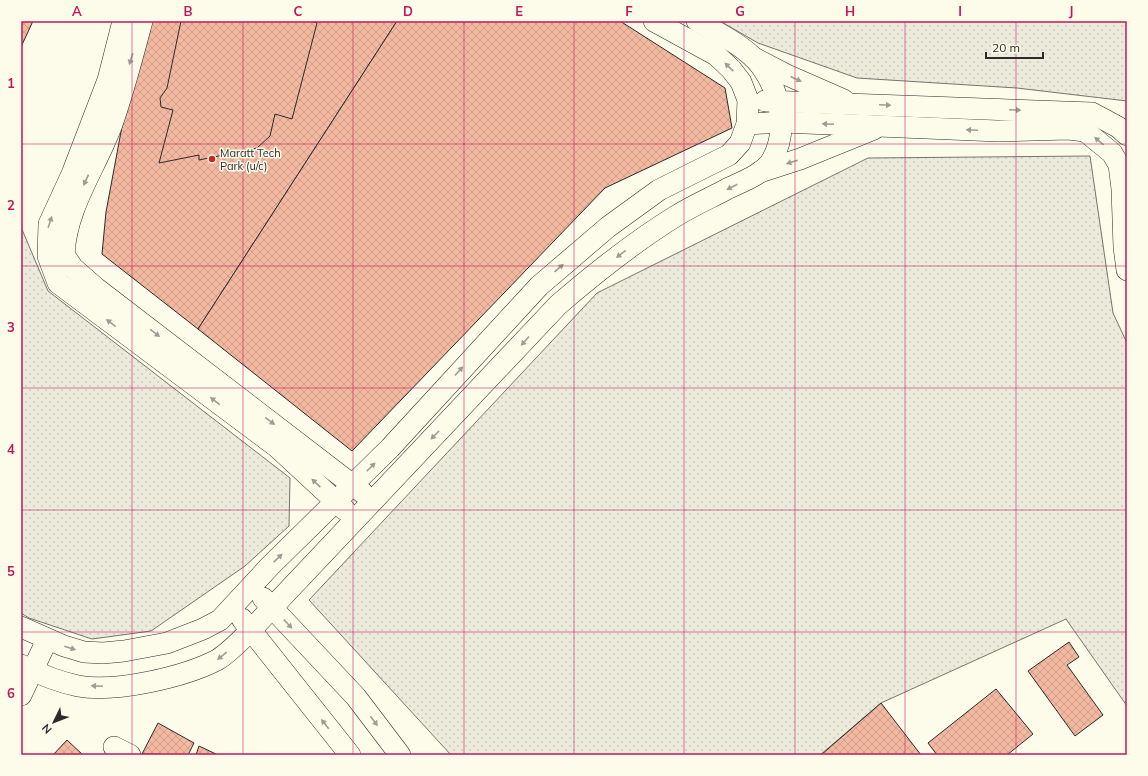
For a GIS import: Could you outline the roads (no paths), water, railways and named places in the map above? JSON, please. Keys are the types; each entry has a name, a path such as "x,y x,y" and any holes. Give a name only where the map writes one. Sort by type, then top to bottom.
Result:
{"street":[{"path":"23,633 84,652 124,651 167,643 203,629 220,620 251,586 390,448 539,286 608,227 660,190 728,155 740,144 747,124 748,100 741,82 732,69 716,55 654,21"},
{"path":"697,21 724,36 749,54 787,75 854,104"},
{"path":"132,23 108,80 72,174 49,224 56,255 58,284 276,447 355,519"},
{"path":"749,54 761,66 779,102 782,122 777,149 772,161 759,173"},
{"path":"748,100 1092,114 1118,127 1127,135"},
{"path":"747,124 782,122 998,131 1068,129 1085,131 1097,139 1123,163 1122,189 1124,247 1127,270"},
{"path":"27,668 79,686 104,687 153,681 191,670 218,659 251,630 372,500 558,305 592,276 654,230 678,215 759,173 800,159 880,126"},
{"path":"56,255 96,288 354,484 372,500"},
{"path":"539,286 558,305"},
{"path":"251,586 356,698 400,755"},
{"path":"233,607 350,755"},
{"path":"21,695 27,668 48,640"}],"place":[{"name":"Maratt Tech Park (u/c)","path":"212,159"}]}
